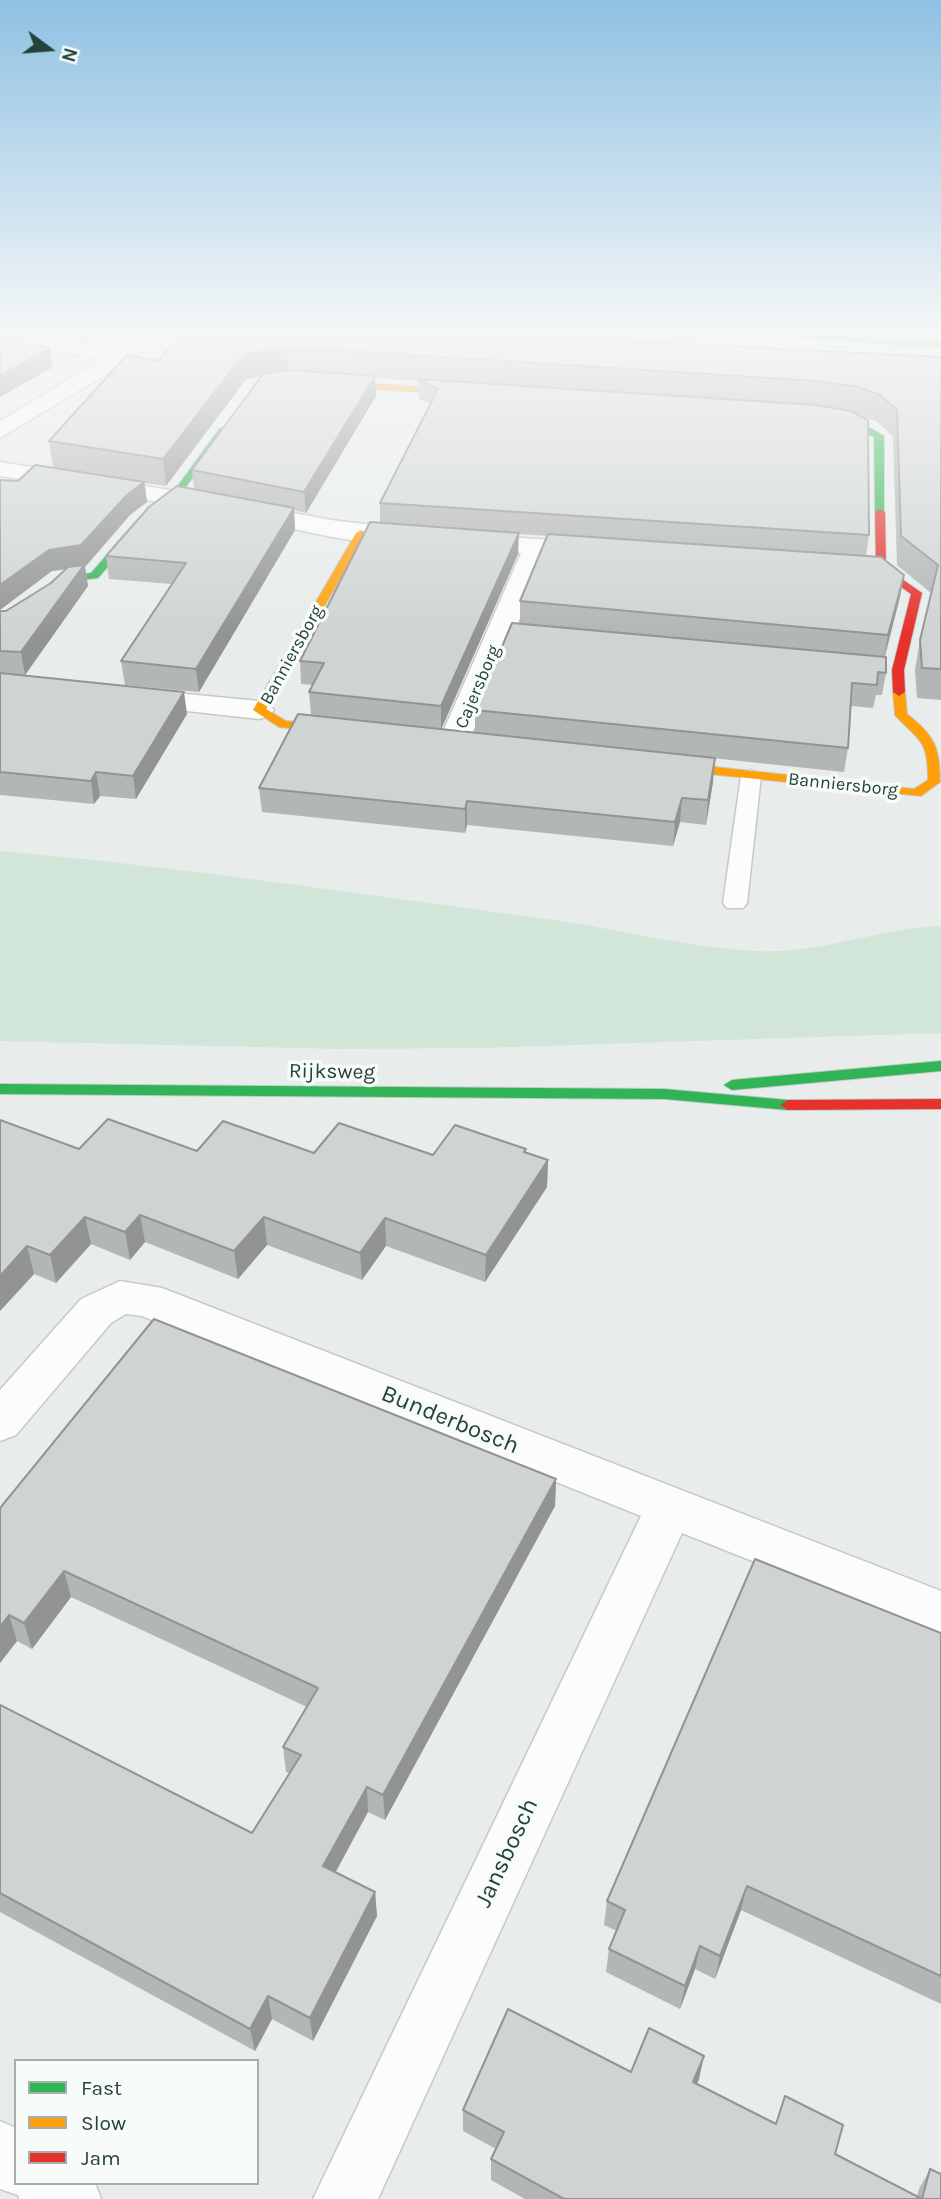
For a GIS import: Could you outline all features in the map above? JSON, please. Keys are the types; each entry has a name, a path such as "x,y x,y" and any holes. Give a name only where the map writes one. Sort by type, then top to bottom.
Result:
{"street":[{"path":"0,624 44,596 63,579 94,576 141,522 174,497 224,431"},
{"path":"853,568 881,569 879,436 870,431"},
{"path":"0,470 174,497 361,533 620,553"},
{"name":"Banniersborg","path":"361,533 259,710 283,724 362,732"},
{"name":"Cajersborg","path":"454,741 515,634 536,548"},
{"name":"Banniersborg","path":"643,763 916,793 934,782 935,751 930,737 901,715 885,669 917,593 881,569"},
{"path":"109,695 259,710"},
{"name":"Rijksweg","path":"664,1094 783,1078 941,1066"},
{"name":"Rijksweg","path":"0,1089 664,1094 783,1105 941,1104"},
{"name":"Bunderbosch","path":"0,1422 96,1311 120,1297 147,1300 941,1614"},
{"name":"Jansbosch","path":"345,2199 670,1506"},
{"path":"48,2185 69,2199"}],"lane":[{"path":"734,903 751,776"}],"green space":[{"path":"0,851 278,882 555,920 682,943 733,949 805,949 895,931 941,926 941,1033 483,1048 338,1049 0,1041"}],"building":[{"path":"58,431 185,431 163,459 49,441"},
{"path":"221,431 342,431 304,492 192,470"},
{"path":"417,431 868,431 869,535 380,503"},
{"path":"898,431 941,431 941,669 922,668 920,640 938,565 901,536"},
{"path":"35,465 144,482 127,495 81,545 49,550 0,585 0,480 18,481"},
{"path":"177,486 294,508 196,669 121,661 186,563 106,556 149,507"},
{"path":"370,522 519,533 441,706 309,692 324,663 300,661"},
{"path":"548,534 881,557 904,575 888,635 520,601"},
{"path":"84,565 21,652 0,651 0,611 6,611 51,583 68,567"},
{"path":"512,623 886,657 886,673 878,672 877,685 852,683 848,748 475,710"},
{"path":"0,673 184,692 133,776 96,772 91,781 0,772"},
{"path":"298,714 715,758 708,800 682,798 675,822 467,801 465,809 259,788"},
{"path":"108,1119 197,1151 223,1121 314,1153 339,1123 433,1155 455,1125 526,1149 524,1152 548,1160 486,1255 385,1218 360,1253 264,1217 234,1251 140,1215 125,1232 85,1217 50,1255 27,1246 0,1276 0,1120 79,1149"},
{"path":"154,1319 556,1479 383,1795 367,1787 323,1866 375,1892 310,2018 268,1996 250,2029 0,1893 0,1705 252,1833 301,1755 283,1747 318,1688 64,1571 24,1623 9,1615 0,1627 0,1508"},
{"path":"755,1559 941,1633 941,1976 747,1886 720,1956 700,1946 685,1986 609,1949 625,1910 607,1901"},
{"path":"508,2009 631,2072 649,2028 704,2056 693,2082 776,2124 785,2096 843,2125 835,2154 922,2199 564,2199 491,2159 504,2132 463,2110"},
{"path":"930,2169 941,2174 941,2199 922,2199"}],"traffic: fast":[{"path":"0,624 44,596 63,579 94,576 141,522 174,497 223,431"},
{"path":"869,431 879,436 880,512"},
{"path":"732,1085 941,1066"},
{"path":"0,1089 664,1094 788,1105"}],"traffic: slow":[{"path":"343,730 283,724 259,710 361,533"},
{"path":"661,765 916,793 934,782 932,750 925,736 901,715 899,692"}],"traffic: jam":[{"path":"880,512 881,569 917,593 898,670 899,692"},
{"path":"788,1105 941,1104"}]}
